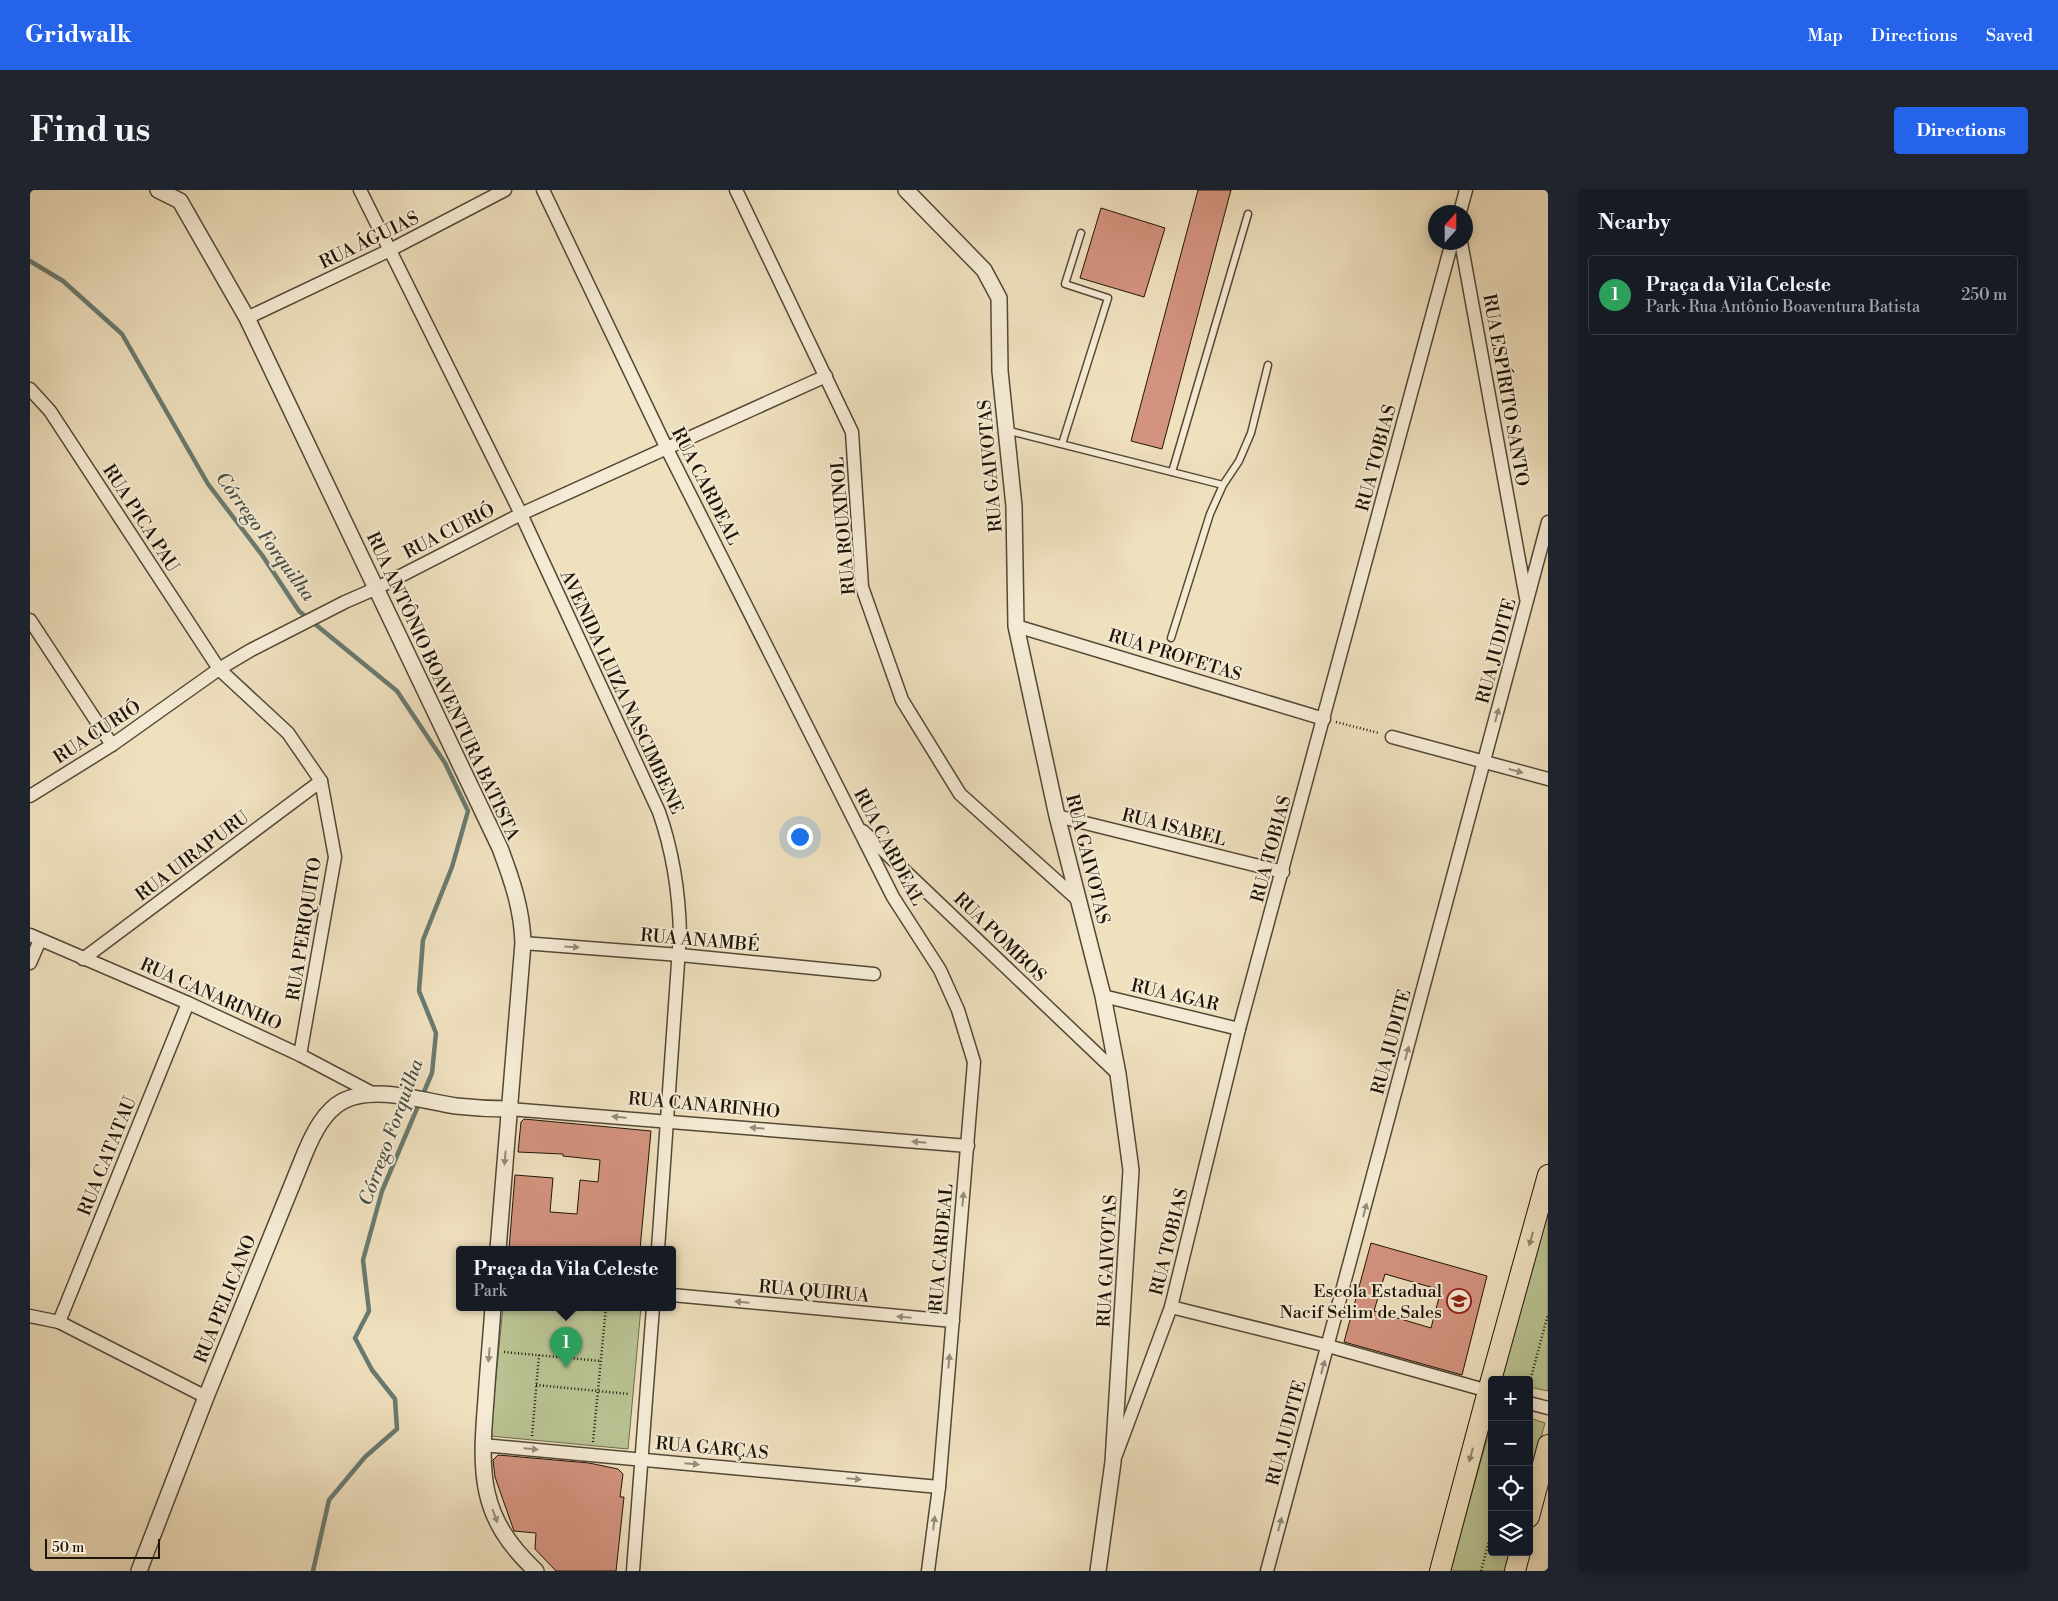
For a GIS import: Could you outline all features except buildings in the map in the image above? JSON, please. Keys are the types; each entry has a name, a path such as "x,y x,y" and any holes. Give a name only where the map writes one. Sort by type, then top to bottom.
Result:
{"main road":[{"path":"1494,1376 1548,1175"},
{"path":"1440,1571 1488,1398"},
{"path":"1531,1511 1548,1445"},
{"path":"1515,1571 1519,1556"}],"street":[{"name":"RUA ANTÔNIO BOAVENTURA BATISTA","path":"158,190 180,201 247,318 500,848 512,881 520,909 523,943 498,1246"},
{"name":"AVENIDA LUIZA NASCIMBENE","path":"360,190 521,514 660,812 672,853 677,882 680,955 658,1246"},
{"name":"RUA ÁGUIAS","path":"247,318 390,250 505,190"},
{"name":"RUA CARDEAL","path":"543,190 667,449 893,897 940,970 958,1010 974,1062 939,1487 928,1571"},
{"name":"RUA ROUXINOL","path":"736,190 852,432 862,587 902,700 960,794 1078,900"},
{"name":"RUA GAIVOTAS","path":"906,190 984,270 999,298 1000,371 1014,506 1016,626 1057,816 1103,996 1118,1074 1130,1170 1113,1462 1098,1571"},
{"path":"1462,205 1466,190"},
{"name":"RUA TOBIAS","path":"1113,1462 1170,1307 1239,1029 1450,250"},
{"name":"RUA ESPÍRITO SANTO","path":"1462,250 1526,603"},
{"name":"RUA CURIÓ","path":"30,796 112,745 220,669 251,650 521,514 826,376"},
{"name":"RUA PICA PAU","path":"30,388 50,411 220,669"},
{"name":"RUA JUDITE","path":"1267,1571 1548,522"},
{"path":"30,620 112,745"},
{"name":"RUA PROFETAS","path":"1016,626 1324,719"},
{"name":"RUA PERIQUITO","path":"220,669 288,734 321,781 335,857 300,1055"},
{"path":"1392,737 1548,779"},
{"name":"RUA UIRAPURU","path":"83,959 321,781"},
{"name":"RUA ISABEL","path":"1057,816 1283,872"},
{"name":"RUA POMBOS","path":"857,825 1118,1074"},
{"path":"30,963 35,937"},
{"name":"RUA CANARINHO","path":"35,937 188,1003 300,1055 374,1094"},
{"name":"RUA ANAMBÉ","path":"523,943 680,955 874,974"},
{"name":"RUA AGAR","path":"1103,996 1239,1029"},
{"name":"RUA CATATAU","path":"59,1322 188,1003"},
{"name":"RUA PELICANO","path":"139,1571 206,1397 311,1137 330,1112 342,1102 356,1096 374,1094 437,1103"},
{"name":"RUA CANARINHO","path":"437,1103 474,1108 668,1121 968,1146"},
{"name":"RUA QUIRUA","path":"676,1295 953,1322"},
{"path":"1170,1307 1328,1346 1488,1390"},
{"path":"493,1311 482,1444 485,1482 498,1525 513,1547 536,1571"},
{"path":"633,1571 653,1311"},
{"path":"30,1316 59,1322 206,1397"},
{"path":"1533,1403 1548,1408"},
{"name":"RUA GARÇAS","path":"482,1444 939,1487"}],"lane":[{"path":"1172,472 1248,214"},
{"path":"1062,444 1108,298 1065,284 1081,233"},
{"path":"1171,638 1210,514 1223,485 1239,461 1251,433 1268,365"},
{"path":"1006,430 1223,485"}],"path":[{"path":"1324,719 1392,737"},
{"path":"593,1443 606,1311"},
{"path":"1531,1376 1548,1314"},
{"path":"503,1352 601,1361"},
{"path":"532,1437 539,1355"},
{"path":"536,1385 629,1394"},
{"path":"1481,1571 1488,1545"}],"green space":[{"path":"1548,1210 1548,1391 1533,1388 1533,1376 1502,1376"},
{"path":"503,1311 641,1311 628,1449 490,1436"},
{"path":"1533,1419 1545,1423 1533,1466"},
{"path":"1488,1435 1488,1556 1509,1556 1505,1571 1450,1571"}],"waterway":[{"name":"Córrego Forquilha","path":"30,261 63,281 122,334 208,484 262,555 299,611 397,691 445,763 468,811 452,867 423,940 419,991 436,1033 432,1073 382,1191 363,1260 369,1311 355,1338 372,1370 395,1399 397,1429 365,1457 329,1500 313,1571"}],"place":[{"name":"Escola Estadual Nacif Selim de Sales","path":"1459,1301"},
{"name":"Praça da Vila Celeste","path":"566,1368"}]}
